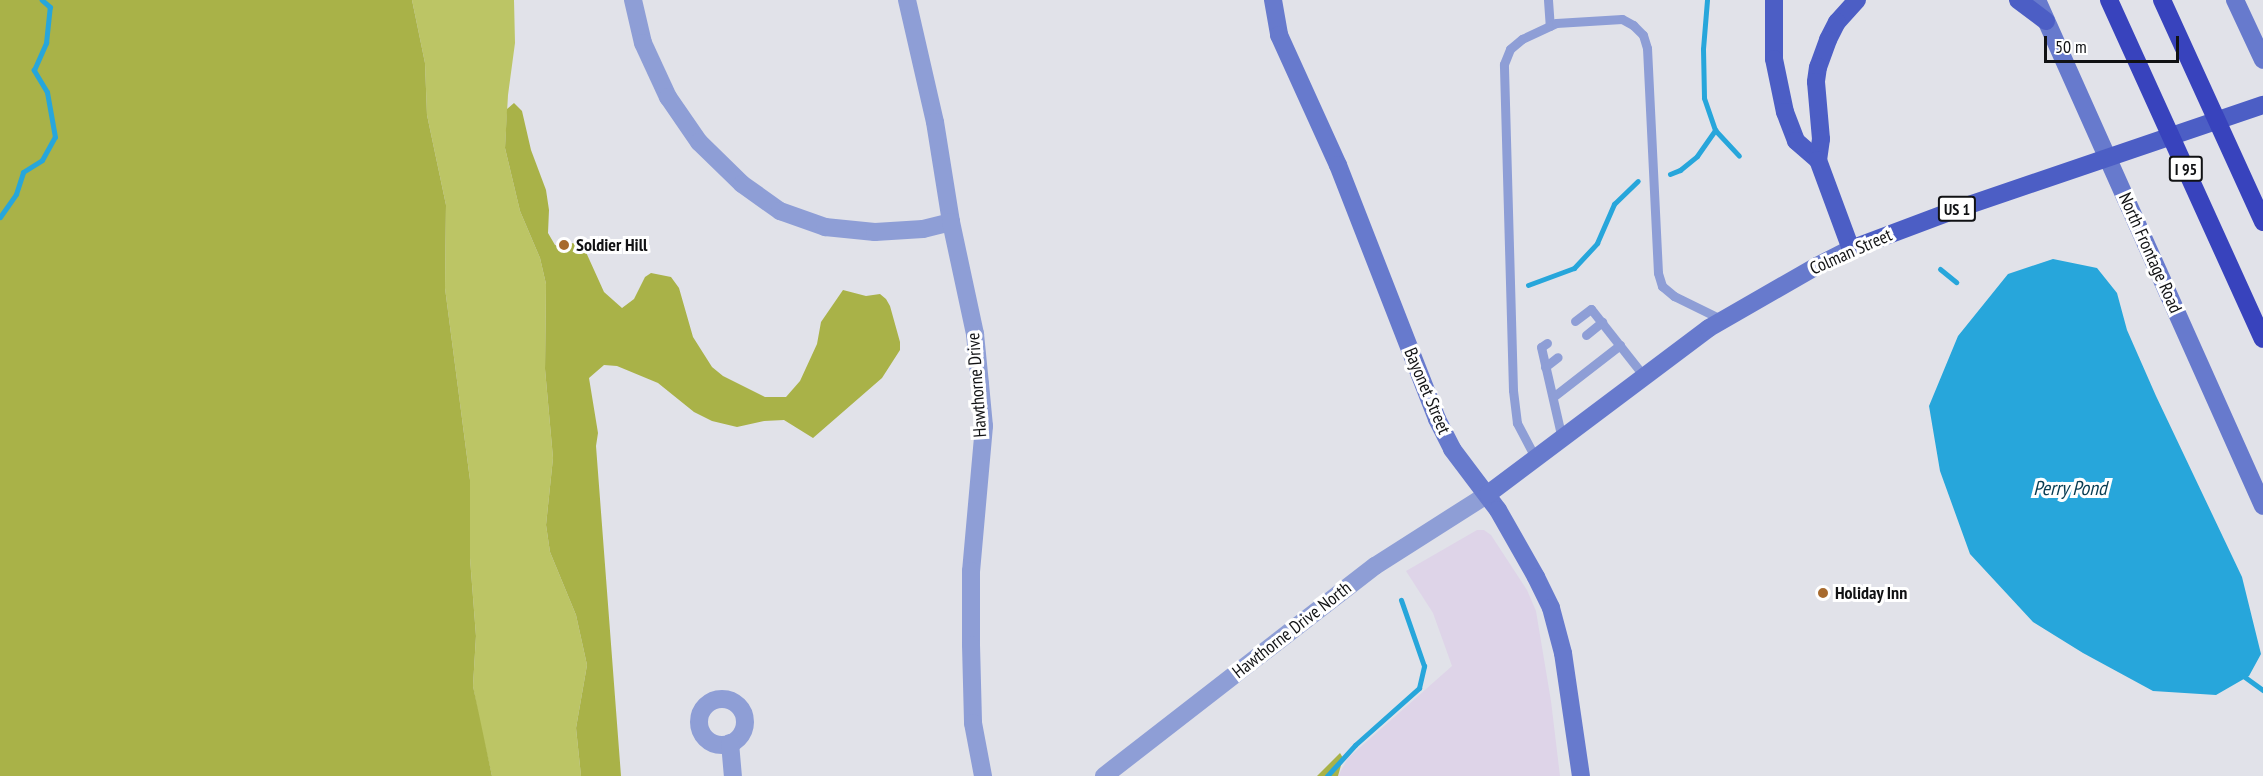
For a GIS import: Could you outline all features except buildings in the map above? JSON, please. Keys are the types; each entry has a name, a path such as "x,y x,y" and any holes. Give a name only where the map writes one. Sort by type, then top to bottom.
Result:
{"highway":[{"name":"I 95","path":"2109,0 2263,339"},
{"name":"I 95","path":"2162,0 2263,222"}],"main road":[{"path":"1774,0 1773,59 1785,112 1793,137 1805,152 1818,160"},
{"path":"1851,249 1818,160 1822,144 1817,109 1818,67 1838,22 1857,0"},
{"path":"2019,0 2046,21"},
{"name":"Colman Street","path":"1851,249 2065,172 2263,105"}],"street":[{"path":"633,0 643,43 668,97 699,142 751,191 780,211 825,227 874,232 923,229 951,222"},
{"name":"Hawthorne Drive","path":"907,0 915,23 935,122 951,222 975,334 984,426 970,571 973,723 983,776"},
{"name":"Bayonet Street","path":"1273,0 1279,35 1338,165 1437,419 1452,449 1488,494 1536,577 1551,608 1563,653 1581,776"},
{"name":"North Frontage Road","path":"2037,0 2263,506"},
{"path":"2235,0 2263,60"},
{"name":"Colman Street","path":"1488,494 1644,376 1723,320 1851,249"},
{"name":"Hawthorne Drive North","path":"1104,776 1376,566 1488,494"},
{"path":"730,743 733,776"}],"lane":[{"path":"1548,0 1550,26"},
{"path":"1536,459 1517,423 1513,390 1504,64 1510,50 1522,39 1556,23 1622,19 1633,25 1643,35 1647,48 1658,273 1662,286 1674,296 1723,320"},
{"path":"1575,321 1591,309 1644,376"},
{"path":"1586,335 1602,322"},
{"path":"1547,343 1541,347 1562,439"},
{"path":"1552,397 1620,345"},
{"path":"1545,367 1558,357"}],"shaded area":[{"path":"1477,530 1484,530 1491,535 1527,590 1536,611 1551,701 1560,776 1338,776 1348,758 1452,666 1433,613 1406,571"}],"green space":[{"path":"0,0 412,0 425,63 427,115 446,205 445,288 470,480 470,558 476,636 473,686 492,776 0,776"},
{"path":"412,0 514,0 515,43 508,95 505,148 520,211 540,258 546,284 545,369 553,458 546,525 550,552 576,615 587,665 576,728 581,776 492,776 480,724 473,686 476,636 470,558 470,480 445,288 446,205 427,115 425,63"},
{"path":"514,103 522,111 531,150 546,190 549,210 548,233 555,245 561,247 573,243 585,250 604,292 622,308 634,299 645,277 651,273 671,277 679,288 693,337 712,367 723,376 765,397 786,397 800,381 817,344 821,322 843,290 866,296 880,294 886,299 900,342 900,350 882,378 813,438 784,420 764,421 737,427 712,421 694,412 658,383 617,366 604,365 589,378 598,433 596,446 621,776 581,776 576,728 587,665 576,615 550,552 546,525 553,458 545,369 546,284 540,258 520,211 505,148 507,109"},
{"path":"1340,753 1343,758 1338,776 1317,776"}],"water":[{"name":"Perry Pond","path":"2053,259 2097,268 2117,293 2127,330 2156,396 2242,577 2261,654 2249,676 2216,695 2153,691 2083,653 2033,622 1970,554 1940,471 1929,406 1958,336 2008,274"}],"waterway":[{"path":"0,217 16,194 23,172 42,160 55,137 47,92 34,70 46,43 50,7 42,0"},
{"path":"1707,0 1703,49 1704,98 1715,130 1739,156"},
{"path":"1670,174 1680,170 1697,156 1715,130"},
{"path":"1528,285 1574,268 1597,243 1614,204 1638,181"},
{"path":"1940,269 1956,282"},
{"path":"1327,776 1355,745 1419,688 1424,666 1401,600"},
{"path":"2242,675 2263,690"}],"place":[{"name":"Soldier Hill","path":"564,245"},
{"name":"Holiday Inn","path":"1823,593"}]}
